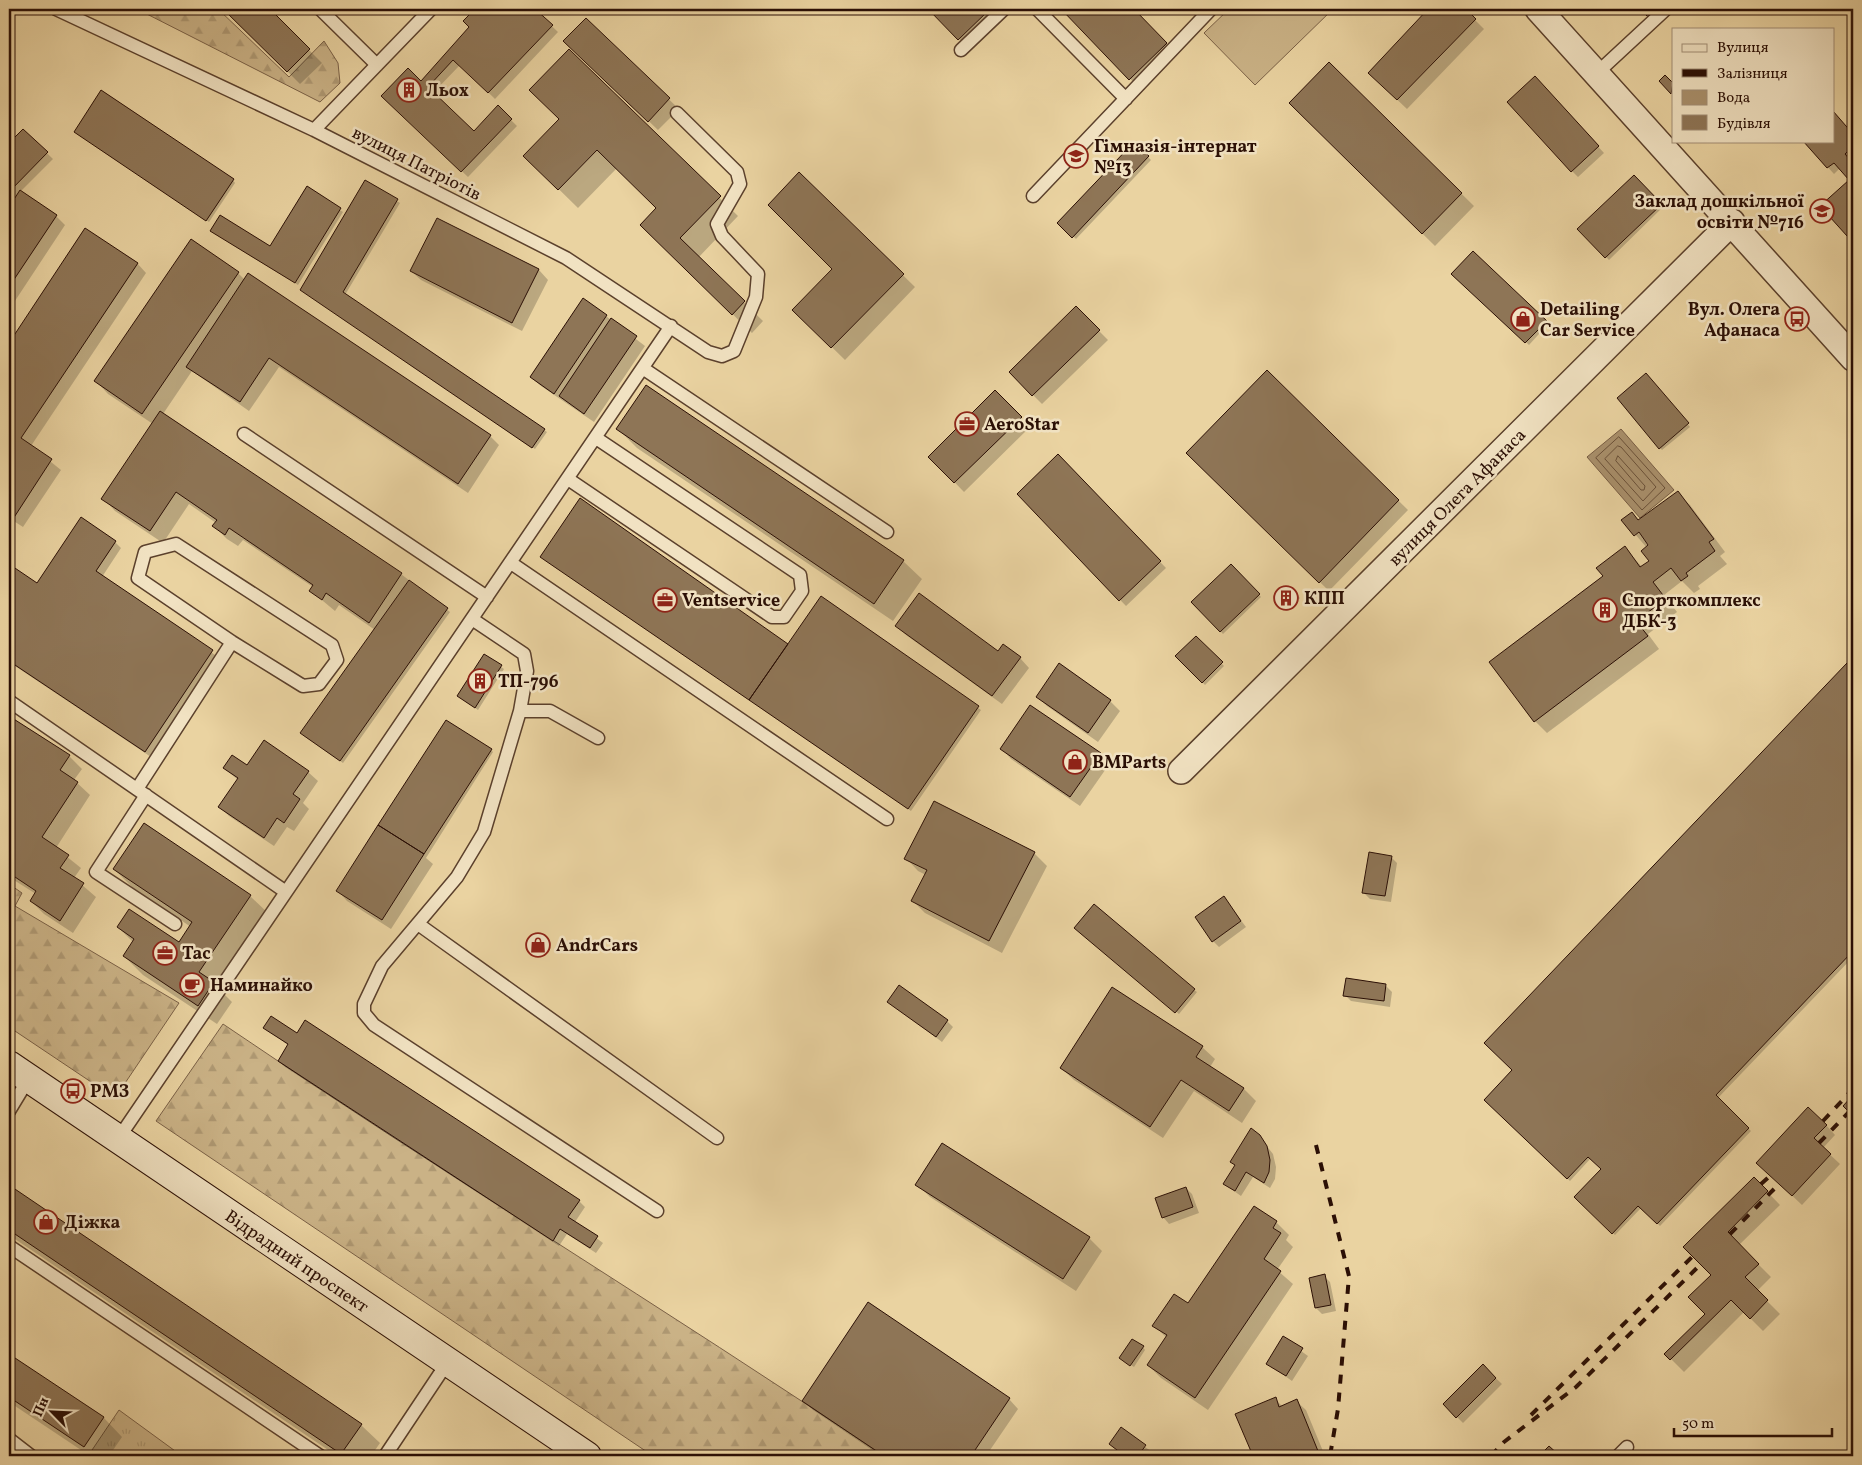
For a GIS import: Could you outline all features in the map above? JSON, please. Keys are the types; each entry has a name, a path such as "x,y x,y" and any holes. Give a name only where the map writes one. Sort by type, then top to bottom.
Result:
{"main road":[{"name":"Відрадний проспект","path":"19,1072 587,1456"}],"street":[{"path":"1538,9 1853,358"},
{"name":"вулиця Олега Афанаса","path":"1181,772 1732,222"}],"lane":[{"name":"вулиця Патріотів","path":"56,9 314,130 566,258 708,352 722,356 734,350 756,297 758,274 722,236 717,224 740,184 737,172 677,113"},
{"path":"320,9 377,65"},
{"path":"314,130 431,9"},
{"path":"961,50 1004,9"},
{"path":"1037,9 1126,99"},
{"path":"1033,196 1211,9"},
{"path":"1597,73 1666,9"},
{"path":"118,1139 644,369 671,326"},
{"path":"644,369 886,532"},
{"path":"244,434 487,597"},
{"path":"568,479 772,617 784,617 802,591 800,576 596,438"},
{"path":"176,544 332,645 337,660 319,684 303,686 232,642 138,578 145,552 176,544"},
{"path":"511,563 887,819"},
{"path":"472,619 524,654 527,671 520,711 484,832 457,877 382,966 364,1004 364,1013 374,1025 657,1211"},
{"path":"175,924 96,872 232,642"},
{"path":"9,700 286,892"},
{"path":"520,711 550,710 598,738"},
{"path":"418,924 717,1138"},
{"path":"9,1111 19,1072"},
{"path":"9,1246 320,1456"},
{"path":"390,1455 447,1363"},
{"path":"9,1439 31,1456"},
{"path":"1618,1456 1627,1447"}],"green space":[{"path":"137,9 218,9 289,77 324,41 338,63 340,83 320,102"},
{"path":"1229,9 1333,9 1255,85 1204,33"},
{"path":"9,884 22,893 15,906 179,1003 115,1098 9,1027"},
{"path":"223,1024 387,1133 884,1456 653,1456 156,1121"},
{"path":"119,1410 182,1456 88,1456"}],"water":[{"path":"1621,429 1674,490 1640,518 1587,457"}],"building":[{"path":"223,9 270,9 310,49 287,72"},
{"name":"Льох","path":"475,9 483,13 487,9 535,9 553,25 488,93 453,60 428,87 474,131 498,105 512,119 461,172 381,96 408,68 421,81 469,27 463,21"},
{"path":"928,9 986,9 988,11 958,40"},
{"path":"1061,9 1134,9 1167,43 1129,80"},
{"path":"1428,9 1466,9 1476,19 1397,100 1368,73"},
{"path":"1640,9 1657,9 1648,17"},
{"path":"586,18 670,98 648,122 563,41"},
{"path":"569,49 721,196 680,238 745,301 732,315 640,225 656,208 597,150 558,190 523,156 559,119 529,90"},
{"path":"1329,62 1462,193 1422,234 1289,103"},
{"path":"1665,75 1672,82 1671,94 1659,81"},
{"path":"1535,76 1599,146 1571,172 1507,102"},
{"path":"101,90 234,179 206,221 74,132"},
{"path":"1834,112 1853,134 1853,146 1845,154 1853,163 1853,231 1847,236 1820,206 1849,180 1834,163 1827,168 1804,142 1834,142"},
{"path":"23,129 48,152 9,192 9,143"},
{"path":"1134,142 1149,156 1072,238 1057,223"},
{"path":"799,172 904,274 831,348 792,310 832,269 768,205"},
{"path":"1634,175 1662,204 1605,258 1577,229"},
{"path":"365,180 398,199 343,292 545,429 532,448 300,290"},
{"path":"307,186 341,208 295,283 210,231 220,215 270,246"},
{"path":"20,190 57,215 9,287 9,207"},
{"path":"437,218 539,269 512,323 410,271"},
{"path":"85,228 138,263 21,438 52,459 13,519 9,516 9,343"},
{"path":"191,239 239,272 142,414 94,381"},
{"path":"1473,251 1547,321 1525,343 1451,274"},
{"path":"248,273 491,435 458,484 269,358 240,402 186,367"},
{"path":"583,298 607,315 554,394 530,377"},
{"path":"1076,306 1100,330 1032,396 1009,372"},
{"path":"611,318 637,336 584,414 559,396"},
{"path":"1267,370 1399,500 1319,583 1186,453"},
{"path":"1646,373 1689,423 1659,449 1617,398"},
{"path":"646,385 904,560 874,604 616,429"},
{"path":"995,390 1022,417 954,483 928,457"},
{"path":"160,411 402,573 369,623 326,593 322,600 309,591 313,585 229,528 225,535 212,526 217,520 176,492 150,531 101,499"},
{"path":"1058,454 1161,561 1119,601 1017,494"},
{"name":"Спорткомплекс ДБК-3","path":"1678,491 1714,539 1709,542 1715,551 1686,573 1688,576 1681,581 1671,568 1653,582 1666,599 1636,621 1648,636 1534,722 1489,662 1603,576 1596,568 1625,546 1640,567 1649,561 1641,551 1648,545 1639,532 1634,536 1621,520 1632,512 1638,520"},
{"name":"Ventservice","path":"580,498 788,644 749,700 540,557"},
{"path":"81,517 116,541 96,571 213,650 145,752 9,661 9,564 37,583"},
{"path":"1231,564 1260,594 1220,632 1191,602"},
{"path":"409,580 448,608 340,761 300,733"},
{"name":"КПП","path":"1289,586 1298,595 1283,609 1275,601"},
{"path":"919,593 998,651 1003,644 1021,657 992,696 895,626"},
{"path":"821,596 979,706 908,809 749,700"},
{"path":"1196,636 1223,662 1202,683 1175,656"},
{"name":"ТП-796","path":"484,654 502,665 475,708 457,696"},
{"path":"1059,663 1111,700 1088,733 1036,697"},
{"path":"1847,663 1853,670 1853,951 1716,1095 1749,1128 1657,1224 1638,1206 1612,1234 1574,1197 1601,1169 1588,1157 1567,1179 1484,1100 1512,1070 1484,1043"},
{"path":"1030,705 1101,753 1070,797 1000,749"},
{"path":"9,716 70,755 60,770 78,782 42,837 69,855 60,868 84,883 60,921 30,901 36,891 9,873 9,784 11,780 9,778"},
{"path":"446,720 492,749 424,854 378,825"},
{"path":"264,740 309,771 293,794 300,799 284,823 277,818 264,838 218,807 238,778 223,768 232,755 247,765"},
{"path":"934,801 1035,852 989,941 911,901 927,870 904,859"},
{"path":"144,823 251,895 199,972 214,982 198,1006 123,956 134,939 117,927 129,909 179,942 192,922 113,869"},
{"path":"378,825 424,854 382,920 336,891"},
{"path":"1369,852 1392,856 1385,896 1362,893"},
{"path":"1224,896 1241,921 1212,942 1195,917"},
{"path":"1094,904 1195,989 1175,1013 1074,928"},
{"path":"1346,978 1386,984 1384,1001 1343,996"},
{"path":"899,985 948,1020 936,1037 887,1002"},
{"path":"1112,987 1203,1046 1196,1057 1244,1088 1229,1111 1181,1080 1150,1127 1060,1068"},
{"path":"271,1016 297,1033 305,1020 580,1200 568,1217 598,1236 590,1248 560,1229 553,1241 278,1061 288,1044 263,1028"},
{"path":"1853,1095 1853,1116 1843,1106"},
{"path":"1808,1107 1827,1125 1814,1138 1831,1154 1792,1196 1756,1163"},
{"path":"1251,1128 1260,1135 1267,1146 1270,1160 1269,1172 1264,1183 1246,1172 1235,1191 1223,1184 1235,1165 1230,1162"},
{"path":"942,1143 1090,1237 1063,1279 915,1185"},
{"path":"1754,1177 1768,1191 1728,1232 1759,1264 1745,1277 1768,1300 1750,1319 1731,1300 1670,1360 1664,1354 1705,1314 1688,1297 1711,1275 1683,1247"},
{"path":"9,1185 362,1424 341,1454 9,1230"},
{"path":"1186,1187 1193,1207 1162,1218 1155,1198"},
{"path":"1254,1206 1277,1221 1273,1228 1281,1233 1264,1259 1281,1271 1195,1398 1147,1365 1167,1335 1152,1326 1174,1294 1188,1303"},
{"path":"1325,1274 1331,1305 1315,1308 1309,1278"},
{"path":"868,1302 1010,1398 971,1456 884,1456 802,1401"},
{"path":"1283,1336 1303,1348 1286,1376 1266,1364"},
{"path":"1132,1339 1144,1346 1130,1366 1119,1358"},
{"path":"9,1354 104,1417 84,1447 9,1397"},
{"path":"1483,1364 1496,1378 1456,1418 1443,1404"},
{"path":"1276,1397 1279,1407 1297,1399 1320,1456 1253,1456 1235,1414"},
{"path":"1121,1427 1146,1445 1138,1456 1125,1456 1109,1444"},
{"path":"1549,1446 1560,1456 1539,1456"}],"railway":[{"path":"1823,1121 1853,1089"},
{"path":"1819,1143 1849,1112"},
{"path":"1316,1145 1349,1276 1338,1409 1330,1456"},
{"path":"1761,1184 1770,1176"},
{"path":"1730,1234 1779,1184"},
{"path":"1531,1415 1693,1256"},
{"path":"1491,1456 1504,1442 1576,1387 1701,1264"}],"place":[{"name":"Льох","path":"409,90"},
{"name":"Гімназія-інтернат №13","path":"1076,156"},
{"name":"Заклад дошкільної освіти №716","path":"1822,211"},
{"name":"Detailing Car Service","path":"1523,319"},
{"name":"Вул. Олега Афанаса","path":"1797,319"},
{"name":"AeroStar","path":"967,424"},
{"name":"КПП","path":"1286,598"},
{"name":"Ventservice","path":"665,600"},
{"name":"Спорткомплекс ДБК-3","path":"1605,610"},
{"name":"ТП-796","path":"480,681"},
{"name":"BMParts","path":"1075,762"},
{"name":"AndrCars","path":"538,945"},
{"name":"Тас","path":"165,953"},
{"name":"Наминайко","path":"192,985"},
{"name":"РМЗ","path":"73,1091"},
{"name":"Діжка","path":"46,1222"}]}
